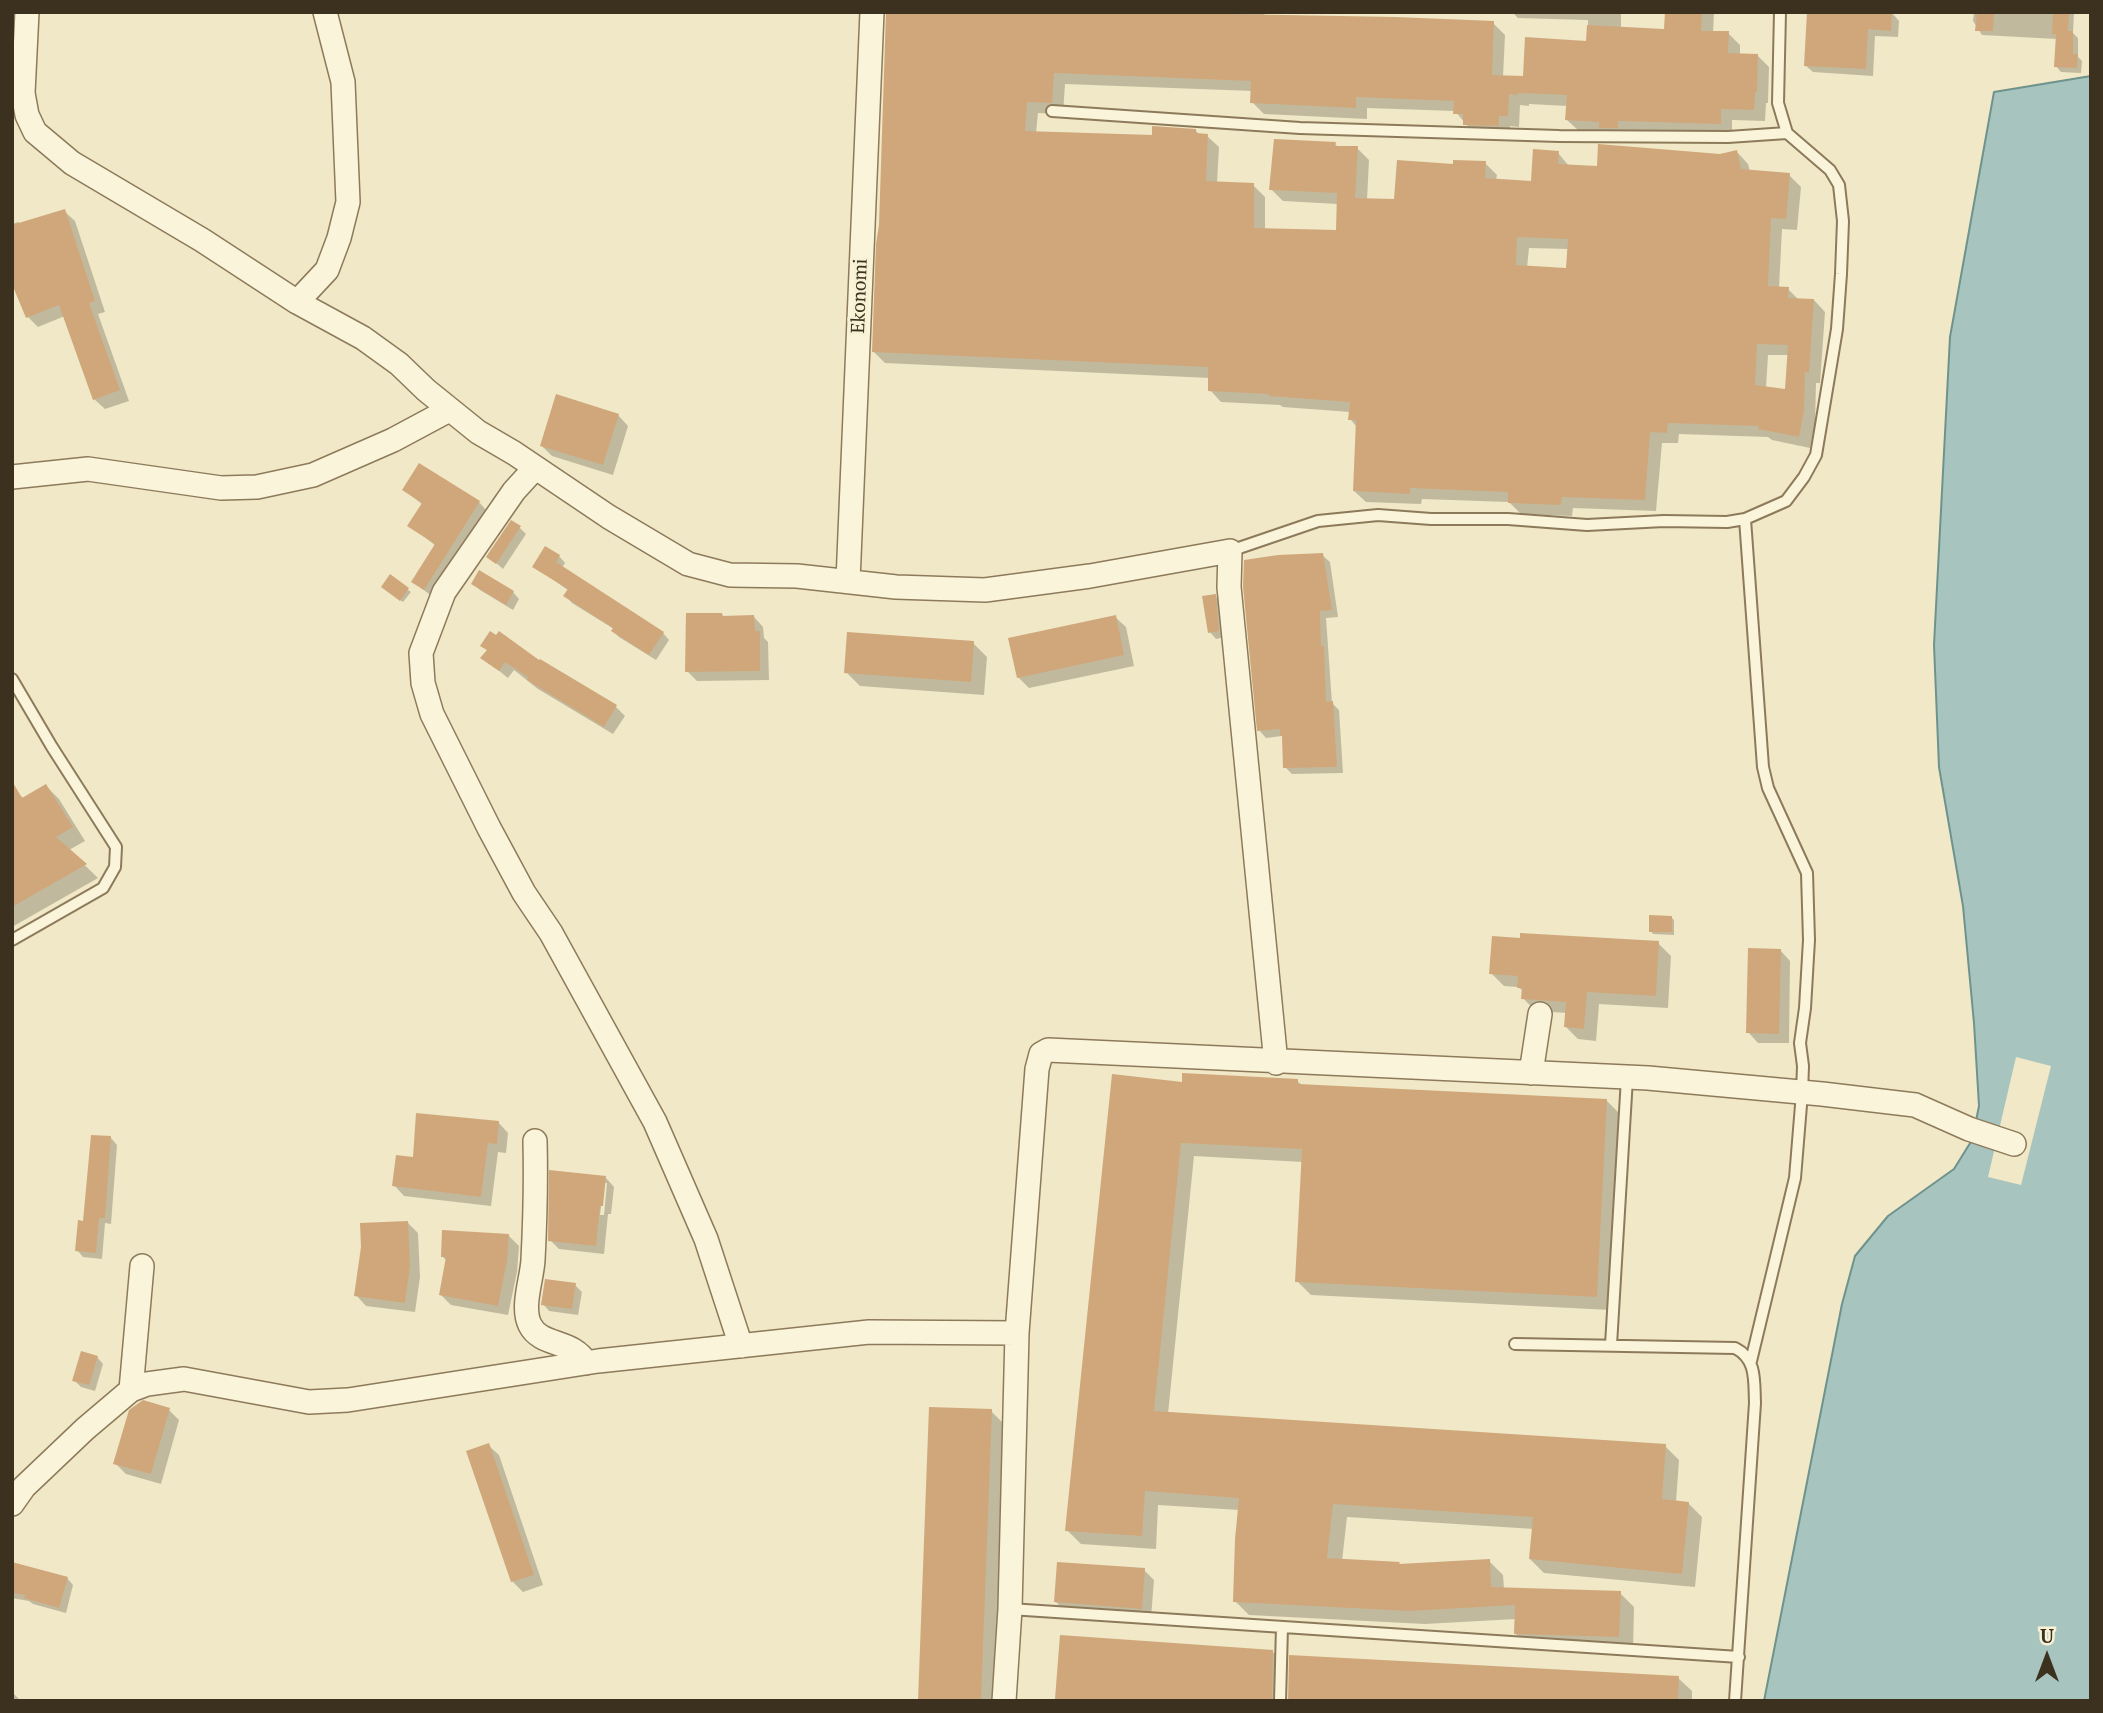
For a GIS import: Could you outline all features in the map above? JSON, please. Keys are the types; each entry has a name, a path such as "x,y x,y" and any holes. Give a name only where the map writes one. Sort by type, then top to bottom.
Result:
{"street":[{"path":"27,12 23,93 27,115 35,132 72,163 202,240 297,302 363,338 399,364 449,410 478,432 609,517 688,564 730,575 797,576 896,587 985,590 1090,576 1230,551 1229,587 1276,1063"},
{"path":"297,302 327,270 348,202 343,82 325,12"},
{"name":"Ekonomi","path":"848,581 872,12"},
{"path":"12,477 88,470 221,488 257,487 313,475 393,440 449,410"},
{"path":"535,468 506,502 444,592 421,653 423,683 432,714 506,861 551,933 655,1122 706,1239 741,1346"},
{"path":"1531,1073 1540,1014"},
{"path":"1004,1701 1010,1609 1017,1333 1037,1069 1041,1054 1048,1050 1276,1063 1628,1077 1802,1093 1915,1105 1969,1129 2014,1143"},
{"path":"535,1141 533,1263 527,1307 529,1324 537,1335 574,1349 586,1363"},
{"path":"131,1390 142,1266"},
{"path":"12,1504 24,1487 85,1429 131,1390 147,1384 184,1379 309,1402 348,1401 586,1363 869,1332 1017,1333"}],"lane":[{"path":"1230,551 1318,521 1378,515 1431,519 1508,519 1587,525 1664,521 1727,522 1745,519 1786,501 1816,455 1837,329 1843,221 1839,185 1830,170 1787,133 1778,103 1780,12"},
{"path":"1052,111 1314,129 1676,137 1787,133"},
{"path":"1745,519 1763,767 1768,788 1807,873 1809,940 1800,1044 1803,1066 1802,1093 1795,1178 1751,1362"},
{"path":"12,679 116,847 115,867 103,888 12,940"},
{"path":"1611,1345 1628,1077"},
{"path":"1515,1344 1735,1348 1745,1353 1751,1362 1755,1403 1735,1701"},
{"path":"1010,1609 1739,1657"},
{"path":"1280,1701 1282,1627"}],"water":[{"path":"2091,76 2091,1701 1764,1701 1842,1304 1855,1256 1888,1216 1954,1169 1972,1140 1979,1106 1963,906 1939,767 1934,645 1950,337 1994,92"}],"pier":[{"path":"2016,1057 2051,1066 2021,1185 1988,1177"}],"building":[{"path":"886,12 1229,12 1494,21 1492,75 1523,76 1525,37 1586,41 1587,25 1664,29 1665,12 1702,12 1701,31 1729,31 1728,53 1758,54 1754,110 1721,109 1721,124 1618,121 1618,128 1599,128 1599,122 1565,120 1567,95 1518,93 1509,94 1508,116 1499,116 1499,126 1463,125 1463,114 1453,114 1454,101 1356,97 1356,108 1250,103 1251,81 1054,73 1052,103 1027,102 1025,131 1152,135 1152,126 1196,129 1196,133 1208,134 1206,181 1254,183 1254,228 1336,230 1337,193 1269,190 1274,139 1336,142 1335,146 1358,146 1355,198 1394,199 1397,160 1453,164 1453,160 1486,161 1485,178 1531,181 1533,149 1559,151 1558,164 1597,166 1598,144 1720,154 1737,150 1741,169 1790,173 1786,219 1771,218 1768,286 1789,287 1788,298 1814,299 1809,373 1805,372 1804,411 1799,437 1758,429 1759,426 1668,423 1667,433 1650,432 1645,500 1562,497 1561,505 1508,503 1508,492 1410,488 1410,494 1353,491 1356,420 1348,420 1350,402 1208,391 1208,367 872,352","holes":["1517,237 1568,239 1566,268 1516,265","1757,344 1788,345 1785,389 1755,385"]},
{"path":"1807,12 1892,12 1891,31 1868,29 1866,69 1804,66"},
{"path":"1977,12 1994,12 1993,31 1975,31"},
{"path":"2053,12 2069,12 2068,31 2073,31 2073,54 2078,54 2077,68 2054,67 2056,34 2052,34"},
{"path":"65,209 95,301 89,303 120,390 93,400 59,305 26,318 12,284 12,225"},
{"path":"556,394 619,414 603,465 540,446"},
{"path":"419,463 480,501 424,590 411,582 435,544 407,526 422,503 402,490"},
{"path":"511,520 521,526 496,564 486,557"},
{"path":"545,546 560,555 556,562 664,632 649,655 563,596 568,589 532,567"},
{"path":"1323,553 1332,610 1320,611 1321,646 1324,646 1326,702 1333,701 1337,767 1283,768 1280,729 1257,731 1243,587 1244,560"},
{"path":"479,570 514,591 506,605 471,584"},
{"path":"390,574 409,588 400,601 381,587"},
{"path":"1216,594 1219,631 1208,633 1202,596"},
{"path":"686,613 754,615 755,631 760,631 760,671 685,672"},
{"path":"1116,615 1124,655 1017,678 1008,638"},
{"path":"490,631 496,635 499,631 539,660 617,705 604,727 527,680 528,677 505,662 499,671 480,658 487,650 480,646"},
{"path":"847,632 974,641 971,682 844,673"},
{"path":"12,781 22,798 46,784 73,827 56,837 87,864 12,907"},
{"path":"1649,915 1672,916 1672,932 1649,932"},
{"path":"1520,933 1659,941 1656,996 1587,992 1584,1029 1564,1027 1566,1002 1521,999 1522,988 1517,988 1518,976 1489,974 1492,936 1520,938"},
{"path":"1748,948 1781,949 1779,1034 1746,1033"},
{"path":"1182,1073 1298,1079 1298,1084 1607,1099 1597,1297 1295,1282 1302,1149 1181,1143 1154,1411 1666,1444 1662,1499 1689,1502 1682,1574 1529,1559 1533,1517 1333,1504 1327,1558 1400,1562 1399,1564 1490,1559 1491,1587 1621,1591 1619,1637 1514,1634 1515,1605 1410,1611 1233,1602 1239,1498 1145,1491 1142,1536 1065,1531 1112,1074 1182,1082"},
{"path":"416,1113 499,1121 497,1144 488,1143 481,1197 392,1186 396,1155 413,1157"},
{"path":"91,1135 111,1136 105,1218 99,1218 96,1253 75,1251 78,1220 83,1221"},
{"path":"549,1170 606,1176 596,1246 548,1241"},
{"path":"408,1221 410,1266 405,1303 354,1296 361,1247 360,1223"},
{"path":"442,1230 509,1234 507,1261 498,1306 439,1295 446,1257 441,1257"},
{"path":"545,1279 576,1283 572,1309 541,1305"},
{"path":"81,1351 98,1356 89,1385 72,1381"},
{"path":"143,1400 170,1408 151,1474 113,1464 129,1410"},
{"path":"929,1407 992,1409 981,1701 918,1701"},
{"path":"489,1443 534,1575 511,1582 466,1451"},
{"path":"12,1562 68,1577 59,1608 12,1593"},
{"path":"1057,1562 1145,1568 1142,1609 1054,1602"},
{"path":"1060,1635 1273,1650 1272,1701 1055,1699"},
{"path":"1289,1655 1679,1676 1678,1701 1288,1701"}]}
